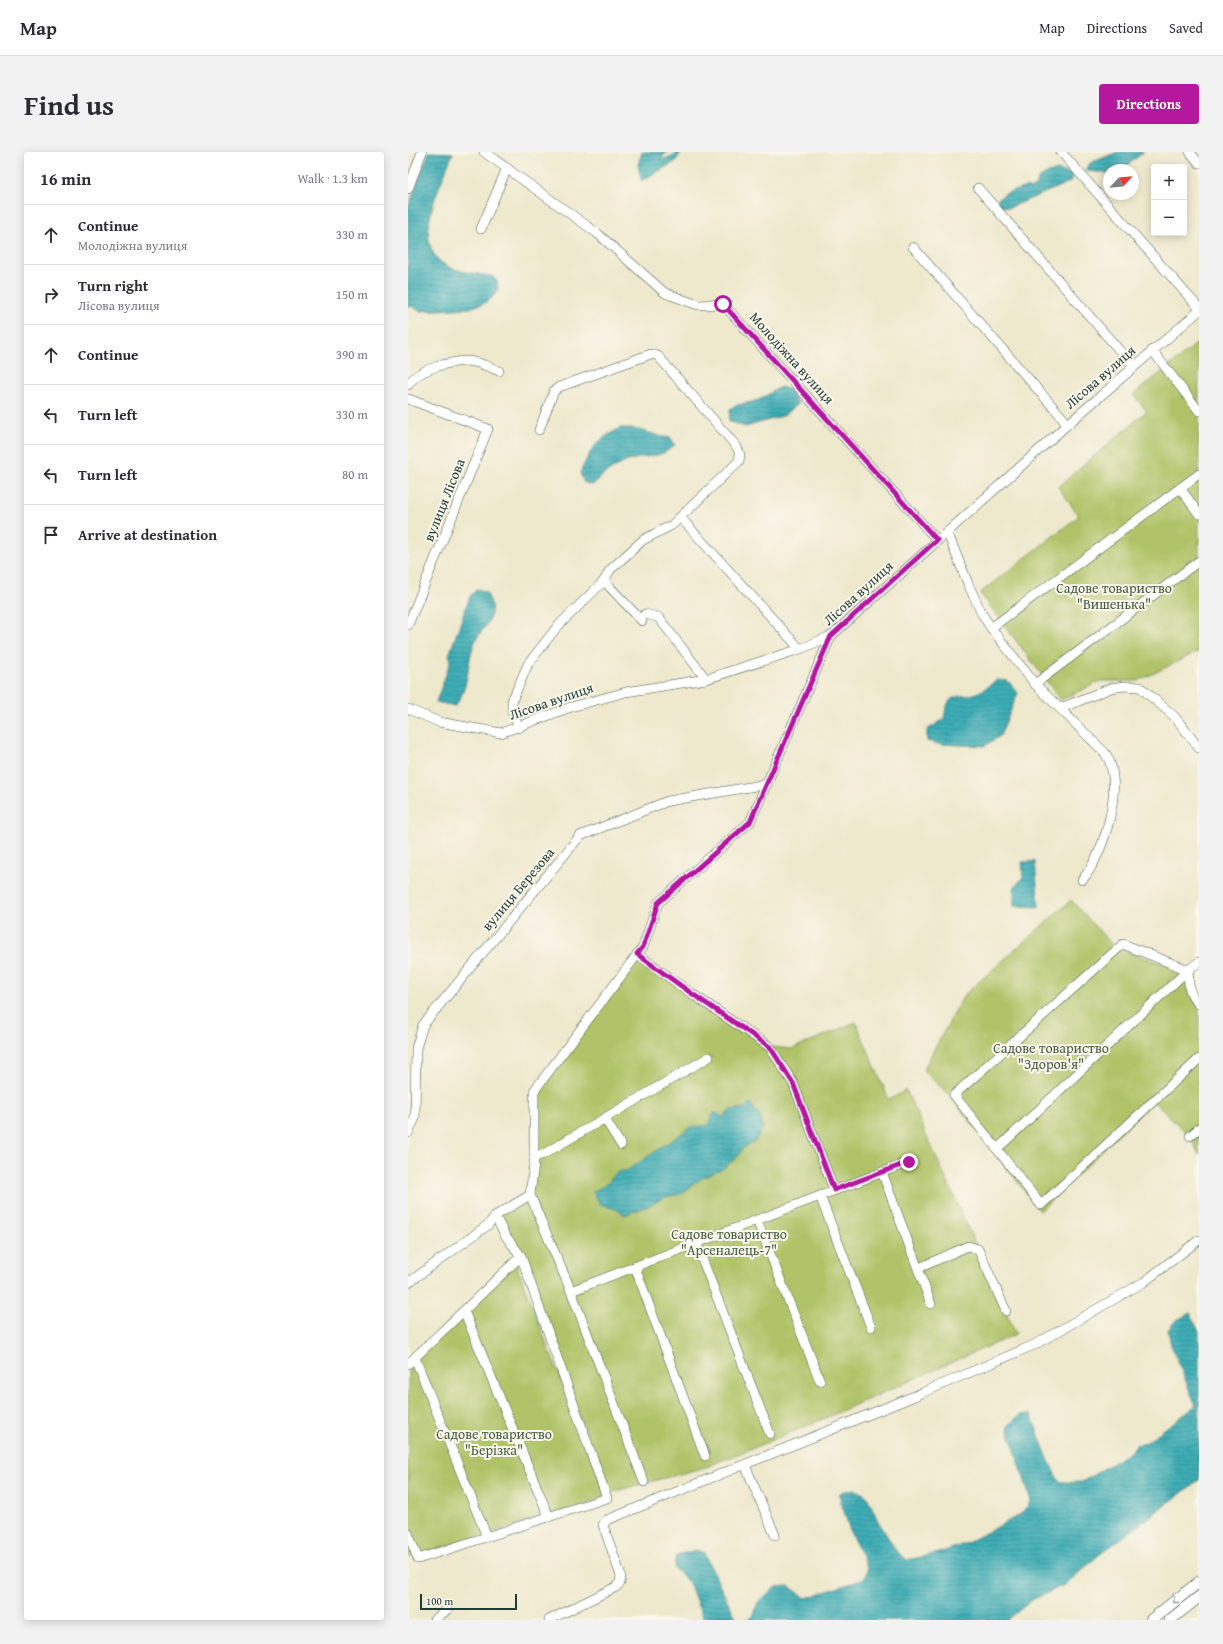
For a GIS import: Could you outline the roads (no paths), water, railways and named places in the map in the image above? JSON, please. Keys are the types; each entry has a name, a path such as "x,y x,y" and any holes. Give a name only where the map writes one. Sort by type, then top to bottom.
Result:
{"main road":[{"path":"1151,1620 1199,1582"},
{"path":"1170,1620 1199,1597"}],"street":[{"path":"408,189 422,152"},
{"name":"Молодіжна вулиця","path":"484,152 597,233 665,293 698,305 723,304 937,540"},
{"path":"1061,152 1199,310"},
{"path":"1190,152 1199,163"},
{"path":"481,229 507,168"},
{"path":"978,188 1133,366"},
{"path":"913,247 1068,424"},
{"name":"Лісова вулиця","path":"408,709 439,722 501,733 519,728 571,707 626,692 706,679 800,649 831,636 1133,366 1199,310"},
{"path":"1152,350 1199,411"},
{"path":"519,728 512,710 512,701 528,664 557,627 604,581 610,570 643,540 672,525 739,461 740,455 737,447 658,356 651,354 559,387 554,391 539,430"},
{"path":"408,385 418,373 426,369 467,361 479,363 499,371"},
{"name":"вулиця Лісова","path":"408,399 488,429 408,625"},
{"path":"991,628 1199,474"},
{"path":"1180,488 1199,514"},
{"path":"680,517 800,649"},
{"path":"947,532 969,586 982,614 991,628 1035,684 1061,708 1111,761 1113,769 1112,805 1106,835 1092,870 1082,880"},
{"path":"1035,684 1199,561"},
{"path":"604,581 644,618 658,617 706,679"},
{"path":"644,1482 572,1291 530,1195 534,1157 534,1090 643,947 658,903 750,822 831,636"},
{"path":"1061,708 1111,688 1124,686 1140,687 1175,717 1199,748"},
{"name":"вулиця Березова","path":"408,1133 415,1118 416,1048 423,1025 580,836 668,801 767,784"},
{"path":"1188,970 1123,944 954,1095 1041,1205 1199,1060"},
{"path":"637,954 770,1047 793,1083 834,1190"},
{"path":"997,1149 1188,970 1199,962"},
{"path":"1188,970 1190,992 1194,1000 1199,1004"},
{"path":"534,1157 542,1155 709,1057"},
{"path":"605,1119 621,1145"},
{"path":"1190,1136 1199,1128"},
{"path":"572,1291 909,1162"},
{"path":"882,1172 919,1268 931,1304"},
{"path":"408,1283 488,1226 495,1216 530,1195"},
{"path":"820,1196 871,1327"},
{"path":"408,1533 418,1559 608,1498 521,1256 505,1235 495,1216"},
{"path":"757,1220 820,1381"},
{"path":"550,1620 616,1587 620,1583 621,1576 603,1525 607,1520 922,1394 1036,1344 1144,1282 1199,1240"},
{"path":"696,1243 770,1434"},
{"path":"919,1268 968,1246 978,1249 1006,1311"},
{"path":"487,1537 411,1361 521,1256"},
{"path":"636,1267 705,1456"},
{"path":"464,1311 549,1517"},
{"path":"745,1465 774,1534"},
{"path":"434,1620 447,1610"}],"water":[{"path":"429,152 453,153 431,214 429,229 430,244 436,256 447,266 457,270 492,276 497,281 498,290 494,296 485,303 470,308 420,311 411,306 408,307 408,208"},
{"path":"642,152 667,152 660,161 681,152 675,162 641,181 638,164"},
{"path":"1118,152 1144,152 1129,164 1103,164 1103,172 1085,171 1090,163"},
{"path":"1057,170 1071,174 1073,178 1070,182 1009,208 998,205 998,199 1006,193 1027,187 1030,189 1037,185 1038,179"},
{"path":"780,387 790,389 798,404 783,416 745,427 729,421 730,409 734,406 759,400"},
{"path":"620,428 640,430 671,438 675,445 662,454 635,459 624,463 607,473 593,485 584,483 580,473 591,451 604,437"},
{"path":"477,589 485,591 490,599 492,607 490,618 473,646 464,689 455,706 436,702 451,660 449,655 470,596"},
{"path":"997,680 1008,681 1018,693 1000,736 984,746 938,744 927,741 927,730 944,719 946,709 952,699 979,692"},
{"path":"1035,861 1039,907 1014,906 1014,888 1023,877 1022,862"},
{"path":"750,1103 760,1116 763,1128 755,1141 742,1149 738,1157 721,1170 702,1178 681,1194 665,1197 653,1204 625,1215 618,1210 600,1204 593,1192 608,1183 617,1172 628,1170 691,1127 708,1125 714,1112 723,1117 731,1110 745,1108"},
{"path":"1190,1313 1199,1332 1199,1480 1099,1555 1066,1584 1032,1600 1007,1620 746,1620 753,1617 758,1602 776,1587 789,1586 806,1598 861,1580 866,1576 867,1566 851,1534 839,1495 844,1491 855,1489 867,1496 878,1521 897,1552 907,1560 939,1553 967,1543 1021,1514 1031,1501 1007,1426 1020,1415 1031,1414 1049,1461 1057,1478 1061,1482 1082,1482 1130,1452 1136,1445 1145,1443 1196,1406 1171,1345 1168,1330 1175,1321"},
{"path":"696,1550 704,1553 737,1620 704,1620 689,1583 674,1568 676,1555"}],"park label":[{"name":"Садове товариство \"Вишенька\"","path":"1114,596"},
{"name":"Садове товариство \"Здоров'я\"","path":"1051,1056"},
{"name":"Садове товариство \"Арсеналець-7\"","path":"729,1242"},
{"name":"Садове товариство \"Берізка\"","path":"494,1442"}]}
